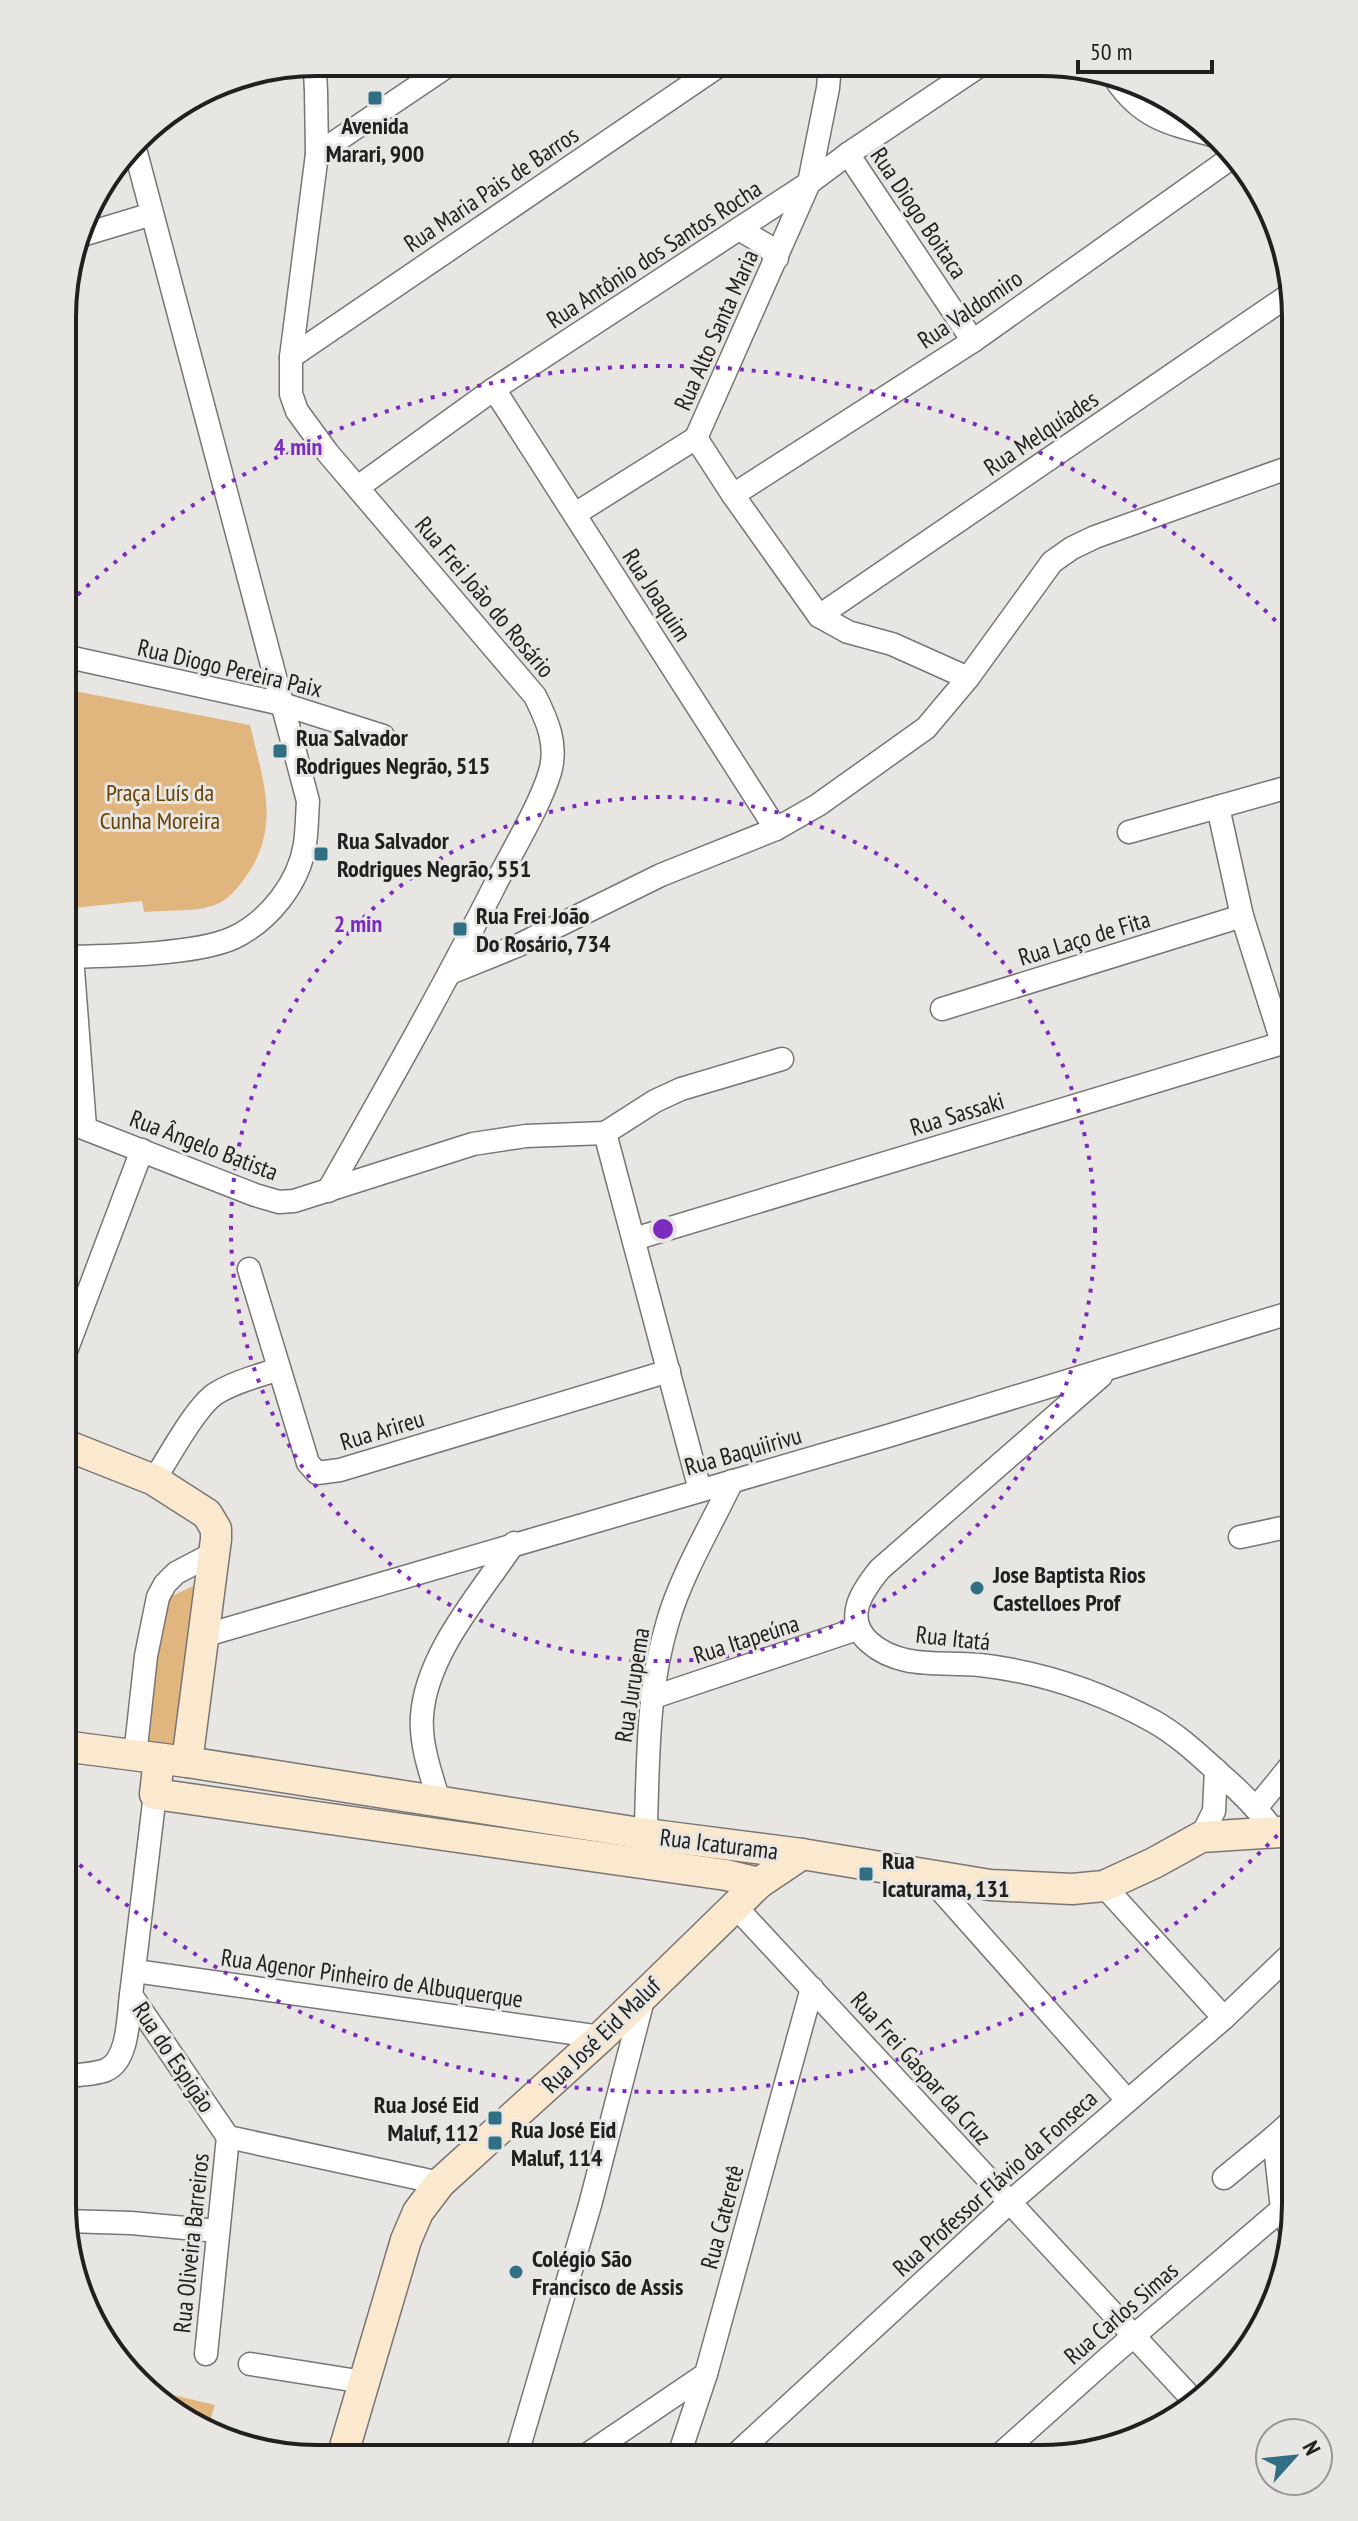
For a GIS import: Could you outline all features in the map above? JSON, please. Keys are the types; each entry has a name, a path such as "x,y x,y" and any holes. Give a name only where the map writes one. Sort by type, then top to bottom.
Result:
{"street":[{"name":"Rua Frei João do Rosário","path":"315,76 317,154 291,357 291,394 297,411 535,696 549,724 553,749 550,771 450,973 328,1191"},
{"path":"317,154 433,76"},
{"name":"Rua Maria Pais de Barros","path":"291,357 704,76"},
{"name":"Rua Alto Santa Maria","path":"829,76 809,183 696,438 819,616 848,632 892,644 968,678"},
{"name":"Rua Antônio dos Santos Rocha","path":"358,487 494,389 809,183 964,76"},
{"path":"1125,92 1132,102 1162,122 1192,130"},
{"name":"Rua Diogo Boitaca","path":"848,154 973,341"},
{"path":"76,955 207,946 233,938 252,927 273,908 293,880 303,852 308,801 137,157"},
{"name":"Rua Valdomiro","path":"733,495 973,341 1225,162"},
{"path":"92,232 152,214"},
{"path":"739,229 766,245 777,258"},
{"name":"Rua Melquíades","path":"819,616 1281,301"},
{"name":"Rua Joaquim","path":"494,389 776,829"},
{"path":"575,514 696,438"},
{"path":"450,973 519,945 661,875 776,829 818,805 926,728 968,678 1045,571 1072,548 1282,470"},
{"name":"Rua Diogo Pereira Paix","path":"76,659 282,704 383,736"},
{"path":"1129,832 1282,789"},
{"path":"1218,807 1242,916 1282,1021"},
{"name":"Rua Laço de Fita","path":"942,1009 1242,916"},
{"path":"76,1036 85,1127"},
{"name":"Rua Sassaki","path":"634,1239 1282,1043"},
{"path":"700,1490 605,1133 655,1101 681,1089 782,1059"},
{"name":"Rua Ângelo Batista","path":"76,1124 279,1202 294,1201 484,1142 526,1136 605,1133"},
{"path":"76,1325 142,1150"},
{"name":"Rua Arireu","path":"249,1269 308,1463 312,1470 324,1473 669,1371"},
{"name":"Rua Baquiirivu","path":"203,1636 1108,1370 1281,1316"},
{"path":"154,1480 203,1406 215,1394 279,1369"},
{"path":"857,1629 856,1607 866,1586 880,1569 1108,1370"},
{"name":"Rua do Espigão","path":"76,1449 154,1480 207,1514 216,1529 203,1636 161,1759 131,1995 228,2137 440,2183"},
{"name":"Rua Jurupema","path":"645,1849 646,1750 651,1698 669,1618 732,1481"},
{"path":"1240,1537 1281,1528"},
{"path":"439,1801 424,1749 422,1717 428,1683 441,1652 514,1543"},
{"path":"161,1759 146,1656 158,1597 176,1573 214,1553"},
{"name":"Rua Itapeúna","path":"651,1698 857,1629"},
{"name":"Rua Itatá","path":"857,1629 871,1644 892,1656 919,1663 980,1665 1044,1677 1090,1692 1155,1722 1188,1744 1276,1823"},
{"name":"Rua Icaturama","path":"76,1748 439,1801 645,1849 759,1883"},
{"path":"1201,1837 1214,1811 1216,1770"},
{"name":"Rua Icaturama","path":"155,1794 645,1849 802,1854 990,1885 1072,1889 1104,1886 1201,1837"},
{"path":"1201,1837 1276,1823"},
{"name":"Rua José Eid Maluf","path":"346,2445 406,2240 418,2212 440,2183 601,2037 734,1905 759,1883 802,1854"},
{"path":"928,1876 1127,2100"},
{"path":"1104,1886 1224,2018"},
{"name":"Rua Frei Gaspar da Cruz","path":"734,1905 1188,2395"},
{"name":"Rua Professor Flávio da Fonseca","path":"746,2445 1009,2203 1224,2018 1281,1963"},
{"name":"Rua Agenor Pinheiro de Albuquerque","path":"135,1971 601,2037"},
{"name":"Rua Cateretê","path":"682,2445 706,2374 812,1988"},
{"path":"76,2074 104,2071 117,2060 123,2048 131,1995"},
{"path":"520,2445 590,2205 644,1995"},
{"path":"1224,2178 1281,2131"},
{"name":"Rua Oliveira Barreiros","path":"206,2354 228,2137"},
{"path":"1274,2137 1281,2200"},
{"name":"Rua Carlos Simas","path":"1011,2445 1281,2210"},
{"path":"77,2221 218,2231"},
{"path":"250,2364 364,2382"},
{"path":"601,2445 706,2374"}],"green space":[{"name":"Praça Luís da Cunha Moreira","path":"76,691 250,725 264,785 266,822 256,859 242,882 226,898 204,908 144,912 142,901 76,908"},
{"path":"204,1581 183,1755 139,1749 164,1605 174,1595"},
{"path":"173,2396 215,2405 210,2420 183,2404"}],"place":[{"name":"Avenida Marari, 900","path":"375,98"},
{"name":"Rua Salvador Rodrigues Negrão, 515","path":"280,751"},
{"name":"Rua Salvador Rodrigues Negrão, 551","path":"321,854"},
{"name":"Rua Frei João Do Rosário, 734","path":"460,929"},
{"name":"Jose Baptista Rios Castelloes Prof","path":"977,1588"},
{"name":"Rua Icaturama, 131","path":"866,1874"},
{"name":"Rua José Eid Maluf, 112","path":"495,2118"},
{"name":"Rua José Eid Maluf, 114","path":"495,2143"},
{"name":"Colégio São Francisco de Assis","path":"516,2272"}]}
